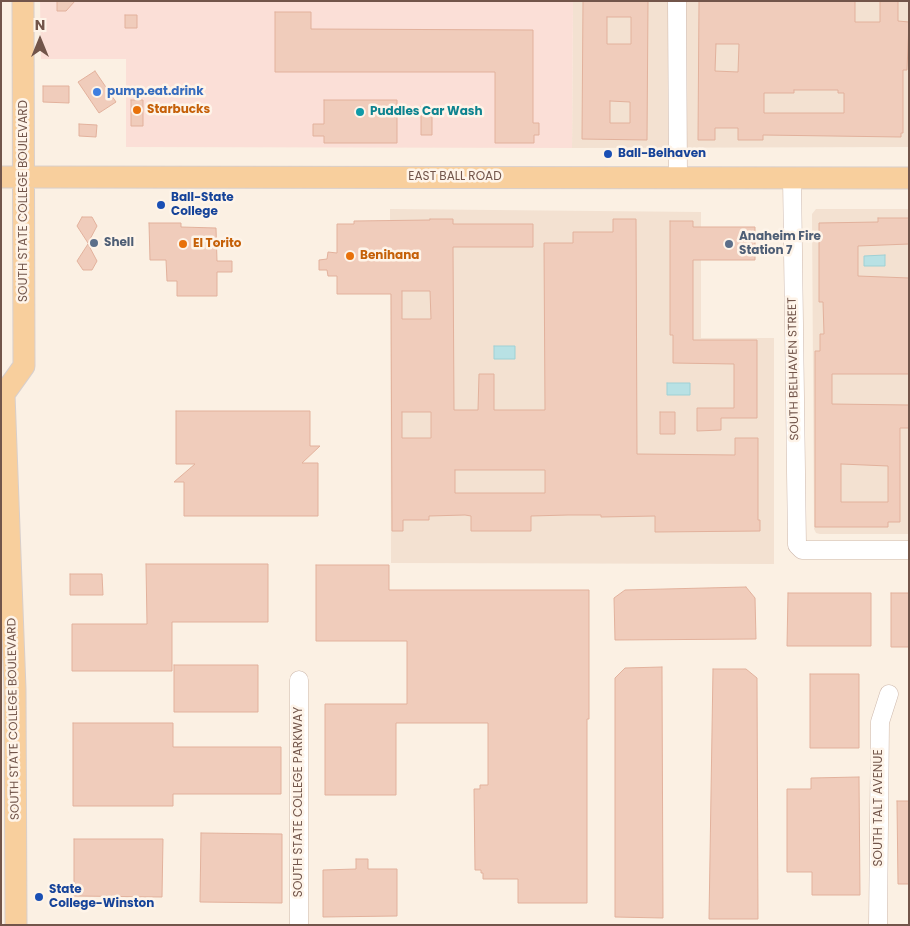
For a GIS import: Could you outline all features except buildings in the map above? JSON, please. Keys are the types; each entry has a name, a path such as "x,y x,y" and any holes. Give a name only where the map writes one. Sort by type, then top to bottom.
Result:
{"main road":[{"name":"SOUTH STATE COLLEGE BOULEVARD","path":"16,925 15,689 2,392 24,366 23,1"},
{"name":"EAST BALL ROAD","path":"1,177 678,176 909,178"}],"street":[{"path":"678,1 678,176"},
{"name":"SOUTH BELHAVEN STREET","path":"792,178 796,545 802,550 909,550"},
{"name":"SOUTH STATE COLLEGE PARKWAY","path":"299,680 299,925"},
{"name":"SOUTH TALT AVENUE","path":"878,925 880,722 889,694"}],"shaded area":[{"path":"40,1 573,1 572,148 126,147 126,59 41,59"},
{"path":"573,1 909,1 909,147 572,148"},
{"path":"390,209 701,212 701,338 774,338 774,564 391,563"},
{"path":"816,209 909,209 909,534 820,534 816,533 814,529 812,214"}],"water":[{"path":"885,255 885,266 864,266 864,256"},
{"path":"494,346 515,346 515,359 494,359"},
{"path":"667,383 690,383 690,395 667,395"}],"place":[{"name":"pump.eat.drink","path":"97,92"},
{"name":"Starbucks","path":"137,110"},
{"name":"Puddles Car Wash","path":"360,112"},
{"name":"Ball-Belhaven","path":"608,154"},
{"name":"Ball-State College","path":"161,205"},
{"name":"Shell","path":"94,243"},
{"name":"El Torito","path":"183,244"},
{"name":"Anaheim Fire Station 7","path":"729,244"},
{"name":"Benihana","path":"350,256"},
{"name":"State College-Winston","path":"39,897"}]}
